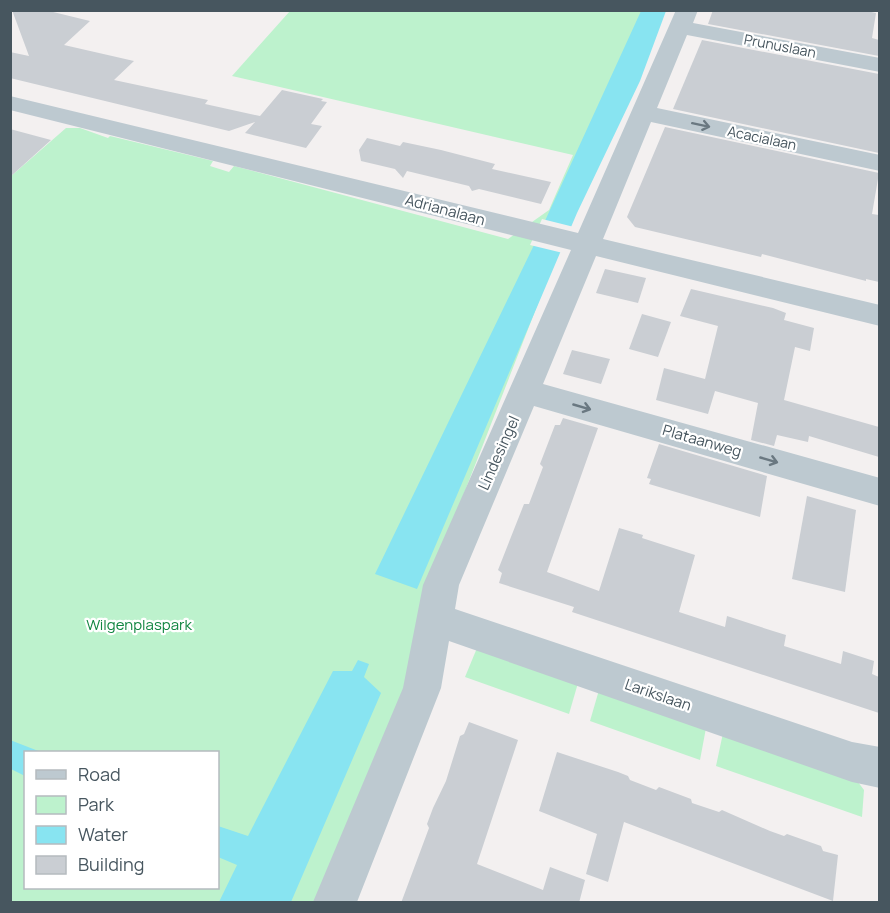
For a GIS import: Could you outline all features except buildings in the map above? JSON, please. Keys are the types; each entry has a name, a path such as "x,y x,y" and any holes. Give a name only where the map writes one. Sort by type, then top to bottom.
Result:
{"street":[{"name":"Prunuslaan","path":"684,19 879,65"},
{"name":"Lindesingel","path":"335,903 422,688 441,585 525,391 582,244 644,113 684,19"},
{"name":"Adrianalaan","path":"10,103 879,316"},
{"name":"Acacialaan","path":"644,113 879,163"},
{"name":"Plataanweg","path":"525,391 879,492"},
{"name":"Larikslaan","path":"436,620 852,762 879,768"}],"green space":[{"name":"Wilgenplaspark","path":"290,11 656,11 624,83 424,596 414,678 321,902 11,902 10,177 66,128 80,128 108,138 110,136 213,161 210,166 229,172 234,166 508,239 549,210 573,155 232,76"},
{"path":"477,648 578,683 569,714 465,677"},
{"path":"599,690 706,728 700,760 590,721"},
{"path":"723,733 858,782 864,790 862,817 716,766"}],"water":[{"path":"641,11 666,11 640,81 577,213 417,589 375,574 533,247"},
{"path":"358,660 369,664 364,677 381,693 291,902 219,902 237,865 219,857 219,826 248,836 333,671 352,671"},
{"path":"10,740 38,751 24,751 24,776 11,769"}],"pier":[{"path":"542,219 574,227 563,253 530,245"}]}
